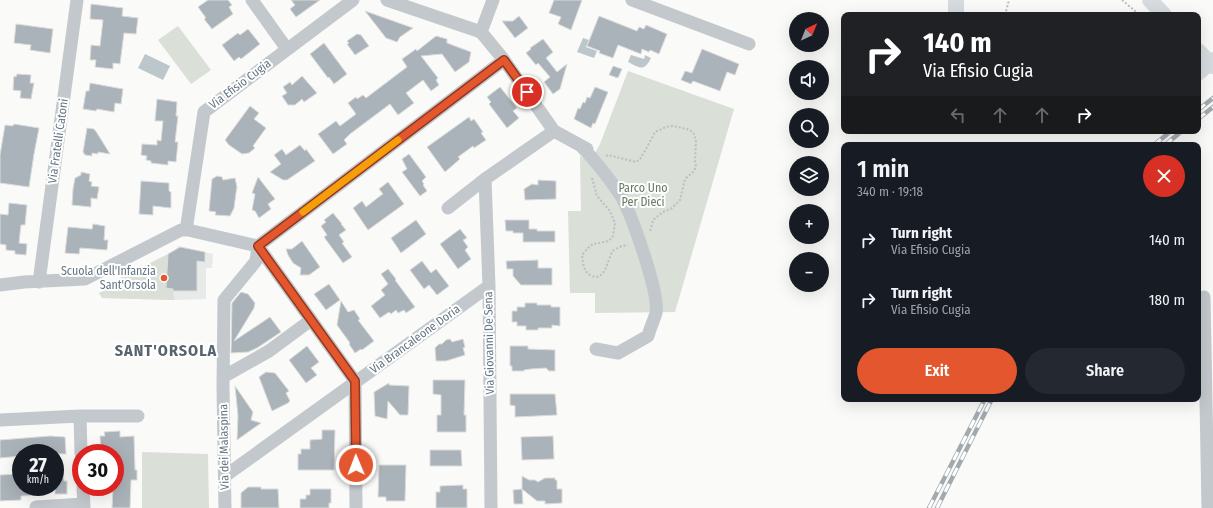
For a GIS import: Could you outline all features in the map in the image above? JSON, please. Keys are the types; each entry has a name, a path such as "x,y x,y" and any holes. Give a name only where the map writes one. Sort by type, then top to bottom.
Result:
{"main road":[{"path":"956,0 956,12"},
{"path":"1150,0 1161,12"},
{"path":"1201,54 1213,66"},
{"path":"1201,70 1213,60"}],"street":[{"name":"Via Fratelli Catoni","path":"39,282 77,0"},
{"path":"252,0 287,49"},
{"name":"Via Efisio Cugia","path":"188,230 187,224 204,112 353,0"},
{"path":"387,0 481,32 504,60 554,130 585,148 620,195 629,212 647,267 656,300 656,312 648,336 618,353 596,349"},
{"path":"481,32 493,0"},
{"path":"632,0 749,44"},
{"path":"258,246 504,60"},
{"path":"448,208 485,179 554,130"},
{"name":"Via Giovanni De Sena","path":"485,179 489,286 492,508"},
{"path":"0,285 24,282 85,279 181,230 188,230 258,246 355,381 356,508"},
{"name":"Via dei Malaspina","path":"225,508 223,381 224,300 256,261 258,246"},
{"name":"Via Brancaleone Doria","path":"225,476 489,286"},
{"path":"1204,297 1208,508"},
{"path":"223,381 269,351 311,320"},
{"path":"80,416 81,444"},
{"path":"0,420 80,416 138,416"},
{"path":"36,507 84,506 83,496"}],"path":[{"path":"1006,12 1009,0"},
{"path":"1122,0 1136,12"}],"shaded area":[{"path":"583,38 589,40 586,47 597,51 594,58 577,52"},
{"path":"145,54 170,66 163,80 138,68"},
{"path":"631,55 644,59 645,55 651,58 644,67 641,68 628,62"},
{"name":"Scuola dell'Infanzia Sant'Orsola","path":"178,246 213,254 212,268 206,268 206,299 174,300 102,298 99,293 104,291 102,287 177,252"}],"green space":[{"path":"178,26 211,70 191,84 158,40"},
{"name":"Parco Uno Per Dieci","path":"628,71 734,109 675,312 595,313 595,293 570,293 568,211 581,211 580,156 590,162 600,144"},
{"path":"168,254 166,288 173,289 174,300 102,298 99,293 104,291 102,287"},
{"path":"142,452 208,454 209,508 142,508"}],"building":[{"path":"208,0 228,0 232,5 229,7 233,14 212,29 204,19 206,18 198,7"},
{"path":"291,0 320,0 296,17 290,9 295,5"},
{"path":"554,0 582,0 571,30 558,24 561,17 549,13"},
{"path":"91,4 123,8 122,16 138,18 136,34 124,33 120,64 113,63 113,69 95,67 96,60 90,60 91,45 100,46 103,20 90,19"},
{"path":"365,11 413,28 400,37 397,42 386,38"},
{"path":"519,16 528,28 515,38 502,21 513,21"},
{"path":"599,16 637,31 639,27 644,29 646,25 667,34 659,54 650,50 649,52 642,49 641,54 618,45 613,58 599,53 600,51 587,46"},
{"path":"16,24 53,29 50,53 30,50 31,45 14,43"},
{"path":"248,29 260,44 241,59 239,57 234,61 222,45 238,33 240,35"},
{"path":"357,34 361,35 369,46 355,55 347,44 349,43 347,41"},
{"path":"436,36 447,39 447,43 471,52 469,62 455,72 442,54 421,56 438,78 436,80 439,85 431,91 423,80 406,93 414,103 398,115 390,104 350,134 344,140 347,144 333,154 318,134 336,121 340,126 356,114 348,103 356,97 357,99 363,95 366,98 407,67 402,59 416,49 417,51"},
{"path":"543,39 553,52 546,58 557,72 567,64 560,89 553,94 544,82 550,77 538,63 536,65 526,53 531,49 530,48"},
{"path":"324,43 347,74 334,84 310,54"},
{"path":"702,49 739,64 735,75 727,72 720,91 693,81 691,84 681,80 685,71 692,73"},
{"path":"613,66 622,69 618,78 609,75"},
{"path":"17,74 31,75 30,83 34,83 31,99 20,98 21,91 13,90 14,76 16,77"},
{"path":"302,76 317,93 304,102 302,99 295,105 288,105 282,96 287,93 283,87 290,82 292,85"},
{"path":"90,83 123,89 121,104 115,103 114,112 97,109 96,111 83,109 86,91 89,91"},
{"path":"500,87 517,108 513,111 519,118 507,128 489,104 491,102 487,97"},
{"path":"595,87 608,92 595,124 593,123 591,128 574,119 578,108 580,109 583,102 585,103 587,97 590,98"},
{"path":"157,99 177,102 176,116 178,116 175,142 178,142 176,162 168,161 168,165 151,163 151,161 146,160 147,156 141,155 142,144 157,145 157,140 161,141 163,121 155,121"},
{"path":"250,106 259,113 254,119 266,128 253,146 255,148 249,153 242,154 229,145 225,140"},
{"path":"469,117 471,121 474,119 483,132 481,133 486,140 474,148 473,146 458,157 460,159 445,172 427,147"},
{"path":"14,124 39,128 29,187 0,183 0,155 5,125 13,126"},
{"path":"87,128 94,129 110,154 98,152 98,154 92,153 92,156 85,155 83,152"},
{"path":"300,145 305,151 306,149 315,161 287,180 283,180 270,172 281,164 274,155 282,149 286,155"},
{"path":"409,154 426,177 422,181 427,191 420,196 402,172 407,169 402,159"},
{"path":"81,172 90,174 89,181 92,182 91,186 99,187 97,199 91,198 91,207 72,205 75,178 81,175"},
{"path":"217,176 222,177 223,180 235,178 237,187 234,208 230,216 215,215 216,212 209,211 212,179"},
{"path":"258,177 275,199 268,204 271,209 259,218 255,211 252,210 255,194 252,193"},
{"path":"538,180 556,181 556,199 525,200 524,189 532,184 538,185"},
{"path":"141,181 169,183 169,191 171,192 171,208 153,206 153,215 139,214"},
{"path":"388,182 404,204 368,230 353,208 362,201 366,207 383,194 379,189"},
{"path":"9,203 27,205 25,225 21,225 19,243 27,244 26,255 15,254 15,251 6,250 6,245 0,244 0,214 8,215"},
{"path":"333,213 346,230 339,235 344,242 342,243 352,257 343,263 324,237 327,235 321,226 326,222 324,220"},
{"path":"416,220 426,234 401,253 391,238"},
{"path":"505,220 529,220 529,229 537,229 537,231 555,231 555,242 523,242 523,233 506,231"},
{"path":"93,224 105,226 104,240 108,240 107,250 80,248 79,254 65,253 68,227 92,229"},
{"path":"460,229 467,238 463,240 468,247 465,250 471,259 458,269 440,244"},
{"path":"302,241 320,267 309,275 300,275 301,268 293,263 286,249 292,249"},
{"path":"180,247 205,252 205,262 197,261 197,291 173,291 173,289 166,288 168,254"},
{"path":"538,260 538,268 552,268 552,285 521,285 513,276 513,269 507,269 506,261"},
{"path":"422,261 431,273 436,269 449,286 437,295 429,285 424,289 410,270"},
{"path":"388,269 415,307 406,313 404,310 398,313 396,310 391,314 389,312 380,318 371,306 385,295 381,290 388,284 381,274"},
{"path":"329,284 340,300 326,310 314,294"},
{"path":"241,292 248,294 255,303 254,308 234,341 270,317 281,332 257,348 248,352 231,353 232,303"},
{"path":"341,301 348,312 354,310 360,319 358,320 374,341 362,350 361,349 355,353 349,344 350,343 337,325"},
{"path":"525,303 537,303 537,305 551,305 551,307 560,307 560,326 552,325 552,328 526,330 526,326 517,326 517,322 512,322 512,311 517,311 517,307 525,307"},
{"path":"450,339 452,342 463,339 465,355 446,361 436,361 435,348 439,344 442,344 446,340"},
{"path":"307,346 319,362 311,368 317,375 306,383 289,360"},
{"path":"510,346 528,346 528,349 555,350 555,371 549,371 546,368 512,371 512,366 510,366"},
{"path":"266,372 275,373 289,391 286,393 290,401 272,411 259,377"},
{"path":"433,380 465,380 464,415 466,415 466,432 437,432 437,415 441,415 441,395 433,394"},
{"path":"389,383 389,385 409,386 408,415 400,415 388,401 387,419 375,416 374,392"},
{"path":"235,386 253,412 251,420 261,423 237,440 238,416"},
{"path":"510,394 555,394 557,415 515,417 515,406 510,405"},
{"path":"322,430 335,430 334,470 298,470 298,454 301,454 301,449 310,449 310,440 322,439"},
{"path":"120,431 120,437 134,436 135,470 137,470 137,480 131,480 130,508 112,508 113,496 124,496 124,444 100,444 100,436 105,436 104,432"},
{"path":"50,436 65,437 66,454 64,454 64,444 12,444 12,457 0,458 0,440"},
{"path":"553,436 554,459 522,460 521,437"},
{"path":"430,450 461,450 462,466 430,466"},
{"path":"379,465 406,465 405,501 386,501 386,497 378,497"},
{"path":"12,474 12,496 21,496 21,500 0,501 0,475"},
{"path":"522,476 529,480 535,480 538,482 545,478 555,478 555,480 557,480 557,489 562,489 562,503 545,504 545,501 537,501 522,489"},
{"path":"64,481 67,481 67,494 64,494"},
{"path":"463,485 463,489 467,489 467,508 436,508 436,492 440,492 440,486"},
{"path":"248,487 278,489 279,508 241,508 241,493"},
{"path":"310,489 331,489 331,503 329,503 329,508 300,508 300,499 306,499 306,495 310,495"},
{"path":"522,489 523,504 514,504 513,490"}],"railway":[{"path":"1201,108 1213,98"},
{"path":"1201,117 1213,107"},
{"path":"1158,142 1167,134"},
{"path":"1169,142 1178,134"},
{"path":"929,508 983,402"},
{"path":"937,508 990,402"}],"slow traffic":[{"path":"303,212 398,140"}],"place":[{"name":"Scuola dell'Infanzia Sant'Orsola","path":"164,278"}],"district":[{"name":"SANT'ORSOLA","path":"166,350"}],"route":[{"path":"356,465 355,381 258,246 504,60 527,92"}]}
